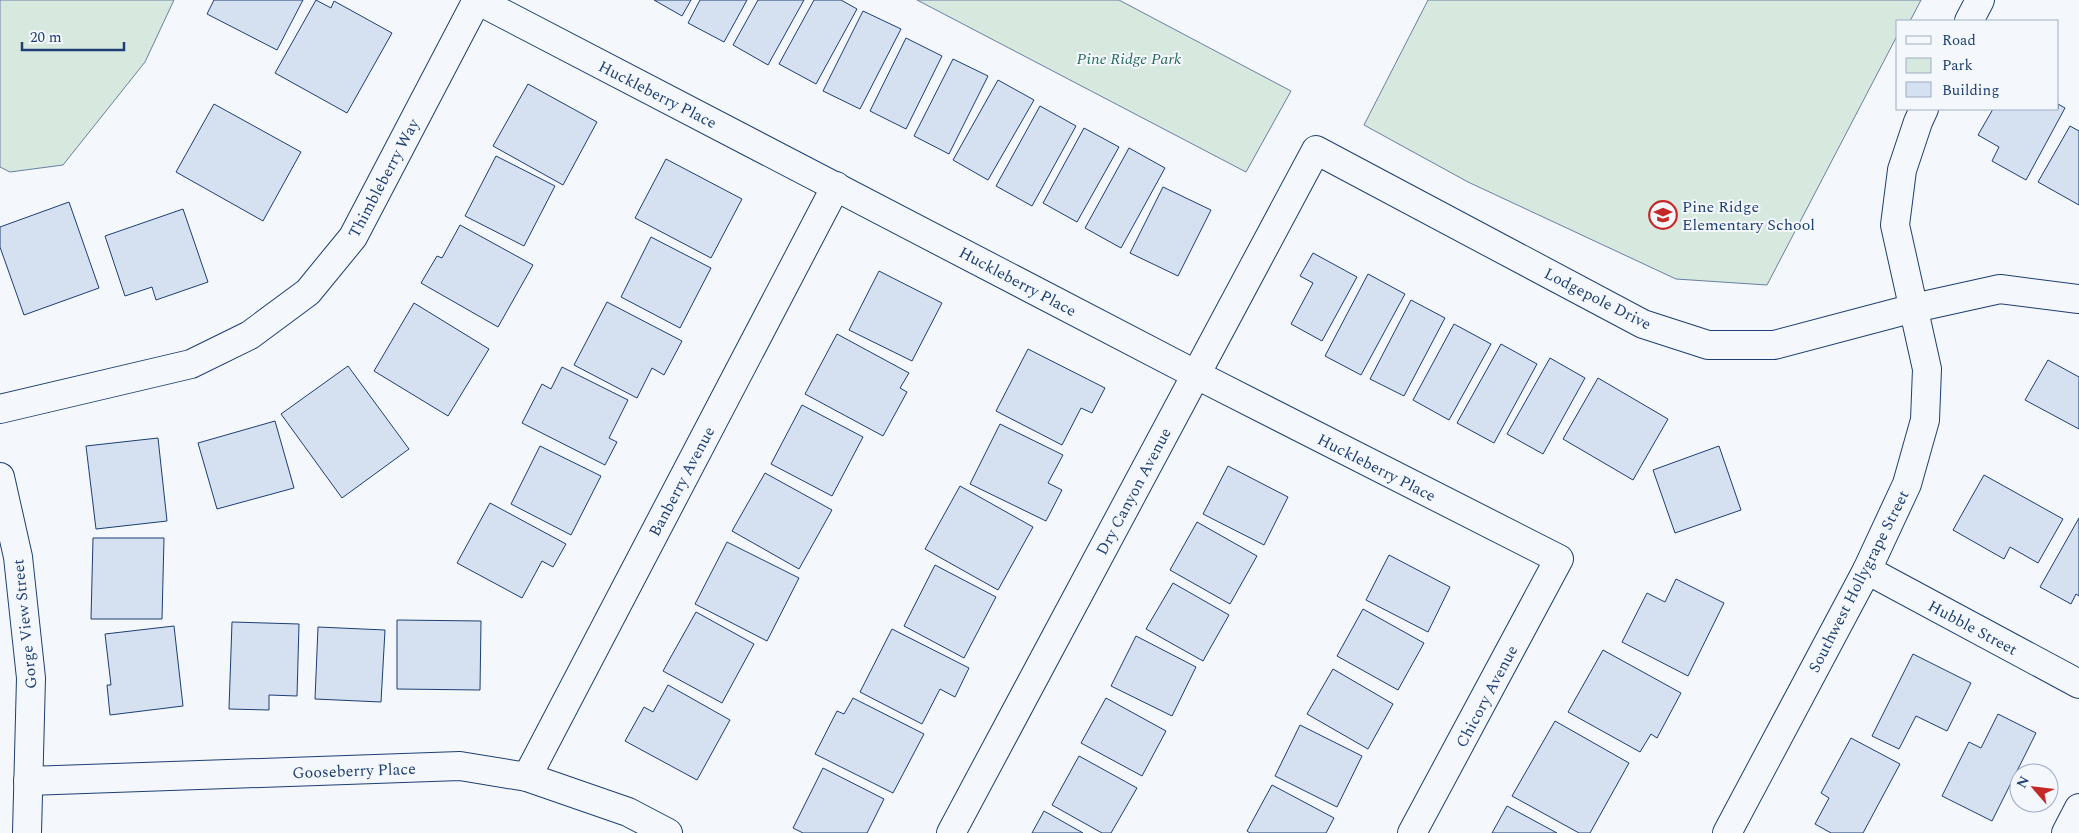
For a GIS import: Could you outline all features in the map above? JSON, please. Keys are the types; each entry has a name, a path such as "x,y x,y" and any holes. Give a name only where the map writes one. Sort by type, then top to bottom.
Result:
{"street":[{"name":"Huckleberry Place","path":"477,0 1195,374 1559,559"},
{"name":"Thimbleberry Way","path":"0,408 191,364 250,336 308,292 353,236 477,0"},
{"path":"1970,20 1980,0"},
{"name":"Southwest Hollygrape Street","path":"1727,833 1867,570 1907,484 1925,420 1927,369 1895,224 1902,170 1924,110"},
{"name":"Lodgepole Drive","path":"1316,150 1643,324 1708,345 1774,345 1914,308 2000,289 2079,299"},
{"name":"Dry Canyon Avenue","path":"951,833 1316,150"},
{"name":"Banberry Avenue","path":"527,777 836,186"},
{"name":"Gorge View Street","path":"0,477 18,557 31,678 27,833"},
{"name":"Chicory Avenue","path":"1412,833 1559,559"},
{"name":"Hubble Street","path":"1867,570 2079,684"},
{"name":"Gooseberry Place","path":"28,781 460,766 527,777 628,812 668,833"},
{"path":"2066,833 2079,808"}],"green space":[{"path":"0,0 174,0 145,62 63,165 10,172 0,167"},
{"name":"Pine Ridge Park","path":"917,0 1119,0 1291,91 1246,172"},
{"name":"Pine Ridge Elementary School","path":"1428,0 1921,0 1911,20 1896,20 1896,38 1767,285 1676,279 1468,182 1364,125"}],"building":[{"path":"214,0 303,0 277,50 207,14"},
{"path":"316,0 331,8 334,1 392,33 347,113 275,73"},
{"path":"654,0 691,0 682,16"},
{"path":"700,0 747,0 724,42 688,23"},
{"path":"758,0 804,0 768,65 733,45"},
{"path":"814,0 841,0 857,9 816,84 779,64"},
{"path":"863,11 901,29 860,109 823,91"},
{"path":"906,38 942,56 906,129 870,111"},
{"path":"953,59 988,76 949,154 914,136"},
{"path":"998,80 1034,100 988,180 953,160"},
{"path":"528,84 597,122 563,185 493,146"},
{"path":"214,104 301,152 263,221 176,172"},
{"path":"2059,105 2065,108 2026,180 1992,161 1999,147 1978,135 1992,110 2059,110"},
{"path":"1040,106 1076,126 1032,206 996,186"},
{"path":"2070,126 2079,131 2079,205 2038,182"},
{"path":"1084,128 1119,147 1077,222 1043,203"},
{"path":"1129,148 1165,168 1121,248 1085,228"},
{"path":"496,156 555,186 524,246 465,216"},
{"path":"666,159 742,199 711,258 635,218"},
{"path":"1163,187 1211,210 1178,276 1130,253"},
{"path":"69,202 99,288 24,315 0,247 0,227"},
{"path":"183,209 208,282 156,300 152,287 125,296 105,236"},
{"path":"460,225 533,265 498,327 421,283 437,256 442,258"},
{"path":"651,237 711,268 680,328 621,297"},
{"path":"1313,253 1357,277 1322,341 1291,324 1313,283 1300,276"},
{"path":"879,271 942,303 912,361 849,330"},
{"path":"1368,274 1405,294 1361,375 1325,356"},
{"path":"1411,300 1445,318 1404,396 1370,379"},
{"path":"607,302 682,341 664,375 652,368 637,398 574,365"},
{"path":"414,303 489,349 448,416 374,371"},
{"path":"1454,324 1491,344 1449,420 1413,400"},
{"path":"837,334 909,373 900,388 907,392 883,436 805,394"},
{"path":"1501,344 1537,364 1494,443 1457,423"},
{"path":"1028,349 1105,388 1092,413 1081,408 1062,445 996,411"},
{"path":"1550,358 1585,378 1543,454 1507,434"},
{"path":"2048,360 2079,377 2079,429 2025,400"},
{"path":"348,366 409,449 342,498 281,414"},
{"path":"562,367 628,400 609,438 617,442 605,465 522,423 542,384 551,389"},
{"path":"1598,378 1668,419 1633,480 1563,439"},
{"path":"802,405 863,437 832,496 771,464"},
{"path":"275,421 294,488 217,509 198,443"},
{"path":"1000,424 1063,455 1048,483 1062,490 1046,521 970,484"},
{"path":"158,438 167,521 96,529 86,446"},
{"path":"540,446 601,476 571,535 511,504"},
{"path":"1719,446 1741,510 1675,533 1653,470"},
{"path":"1228,466 1288,497 1264,545 1203,514"},
{"path":"765,473 832,510 799,569 732,531"},
{"path":"1984,475 2063,519 2038,563 2010,547 2004,559 1953,530"},
{"path":"960,486 1033,527 998,590 925,549"},
{"path":"490,503 566,544 553,567 542,561 522,598 457,563"},
{"path":"2079,518 2079,596 2076,594 2071,604 2040,587"},
{"path":"1197,522 1257,556 1230,604 1170,570"},
{"path":"93,538 164,538 162,619 91,619"},
{"path":"727,542 799,578 767,641 695,604"},
{"path":"1389,555 1450,587 1428,632 1366,600"},
{"path":"935,565 996,597 964,658 904,626"},
{"path":"1676,579 1724,603 1688,676 1622,642 1647,593 1665,602"},
{"path":"1173,583 1229,615 1203,661 1146,629"},
{"path":"1363,609 1424,643 1398,690 1337,656"},
{"path":"696,612 754,644 722,703 663,671"},
{"path":"397,620 481,621 480,690 397,689"},
{"path":"232,622 299,624 297,696 269,695 269,710 229,709"},
{"path":"174,626 183,706 110,715 107,685 111,685 105,634"},
{"path":"318,627 385,630 381,702 315,699"},
{"path":"892,629 969,668 955,697 940,689 922,724 860,692"},
{"path":"1136,636 1196,667 1172,716 1111,686"},
{"path":"1603,650 1681,693 1657,738 1651,734 1640,752 1568,712"},
{"path":"1913,654 1971,683 1947,731 1916,716 1899,749 1872,736"},
{"path":"1333,669 1393,704 1368,749 1307,714"},
{"path":"668,685 730,720 697,780 625,741 644,707 653,712"},
{"path":"853,698 924,734 893,793 815,754 837,711 844,714"},
{"path":"1106,698 1166,731 1142,776 1081,743"},
{"path":"1998,714 2036,733 2021,763 2009,763 2009,787 1992,821 1942,796 1969,742 1981,748"},
{"path":"1555,721 1629,763 1590,833 1579,833 1512,796"},
{"path":"1300,725 1362,756 1337,807 1275,776"},
{"path":"1851,738 1900,764 1863,833 1831,833 1815,824 1829,798 1821,793"},
{"path":"1079,756 1137,788 1111,833 1102,833 1052,805"},
{"path":"823,768 884,799 867,833 803,833 793,828"},
{"path":"1272,785 1334,818 1326,833 1250,833 1247,831"},
{"path":"1507,806 1557,833 1492,833"},
{"path":"1044,811 1083,833 1032,833"}],"place":[{"name":"Pine Ridge Elementary School","path":"1663,215"}]}
